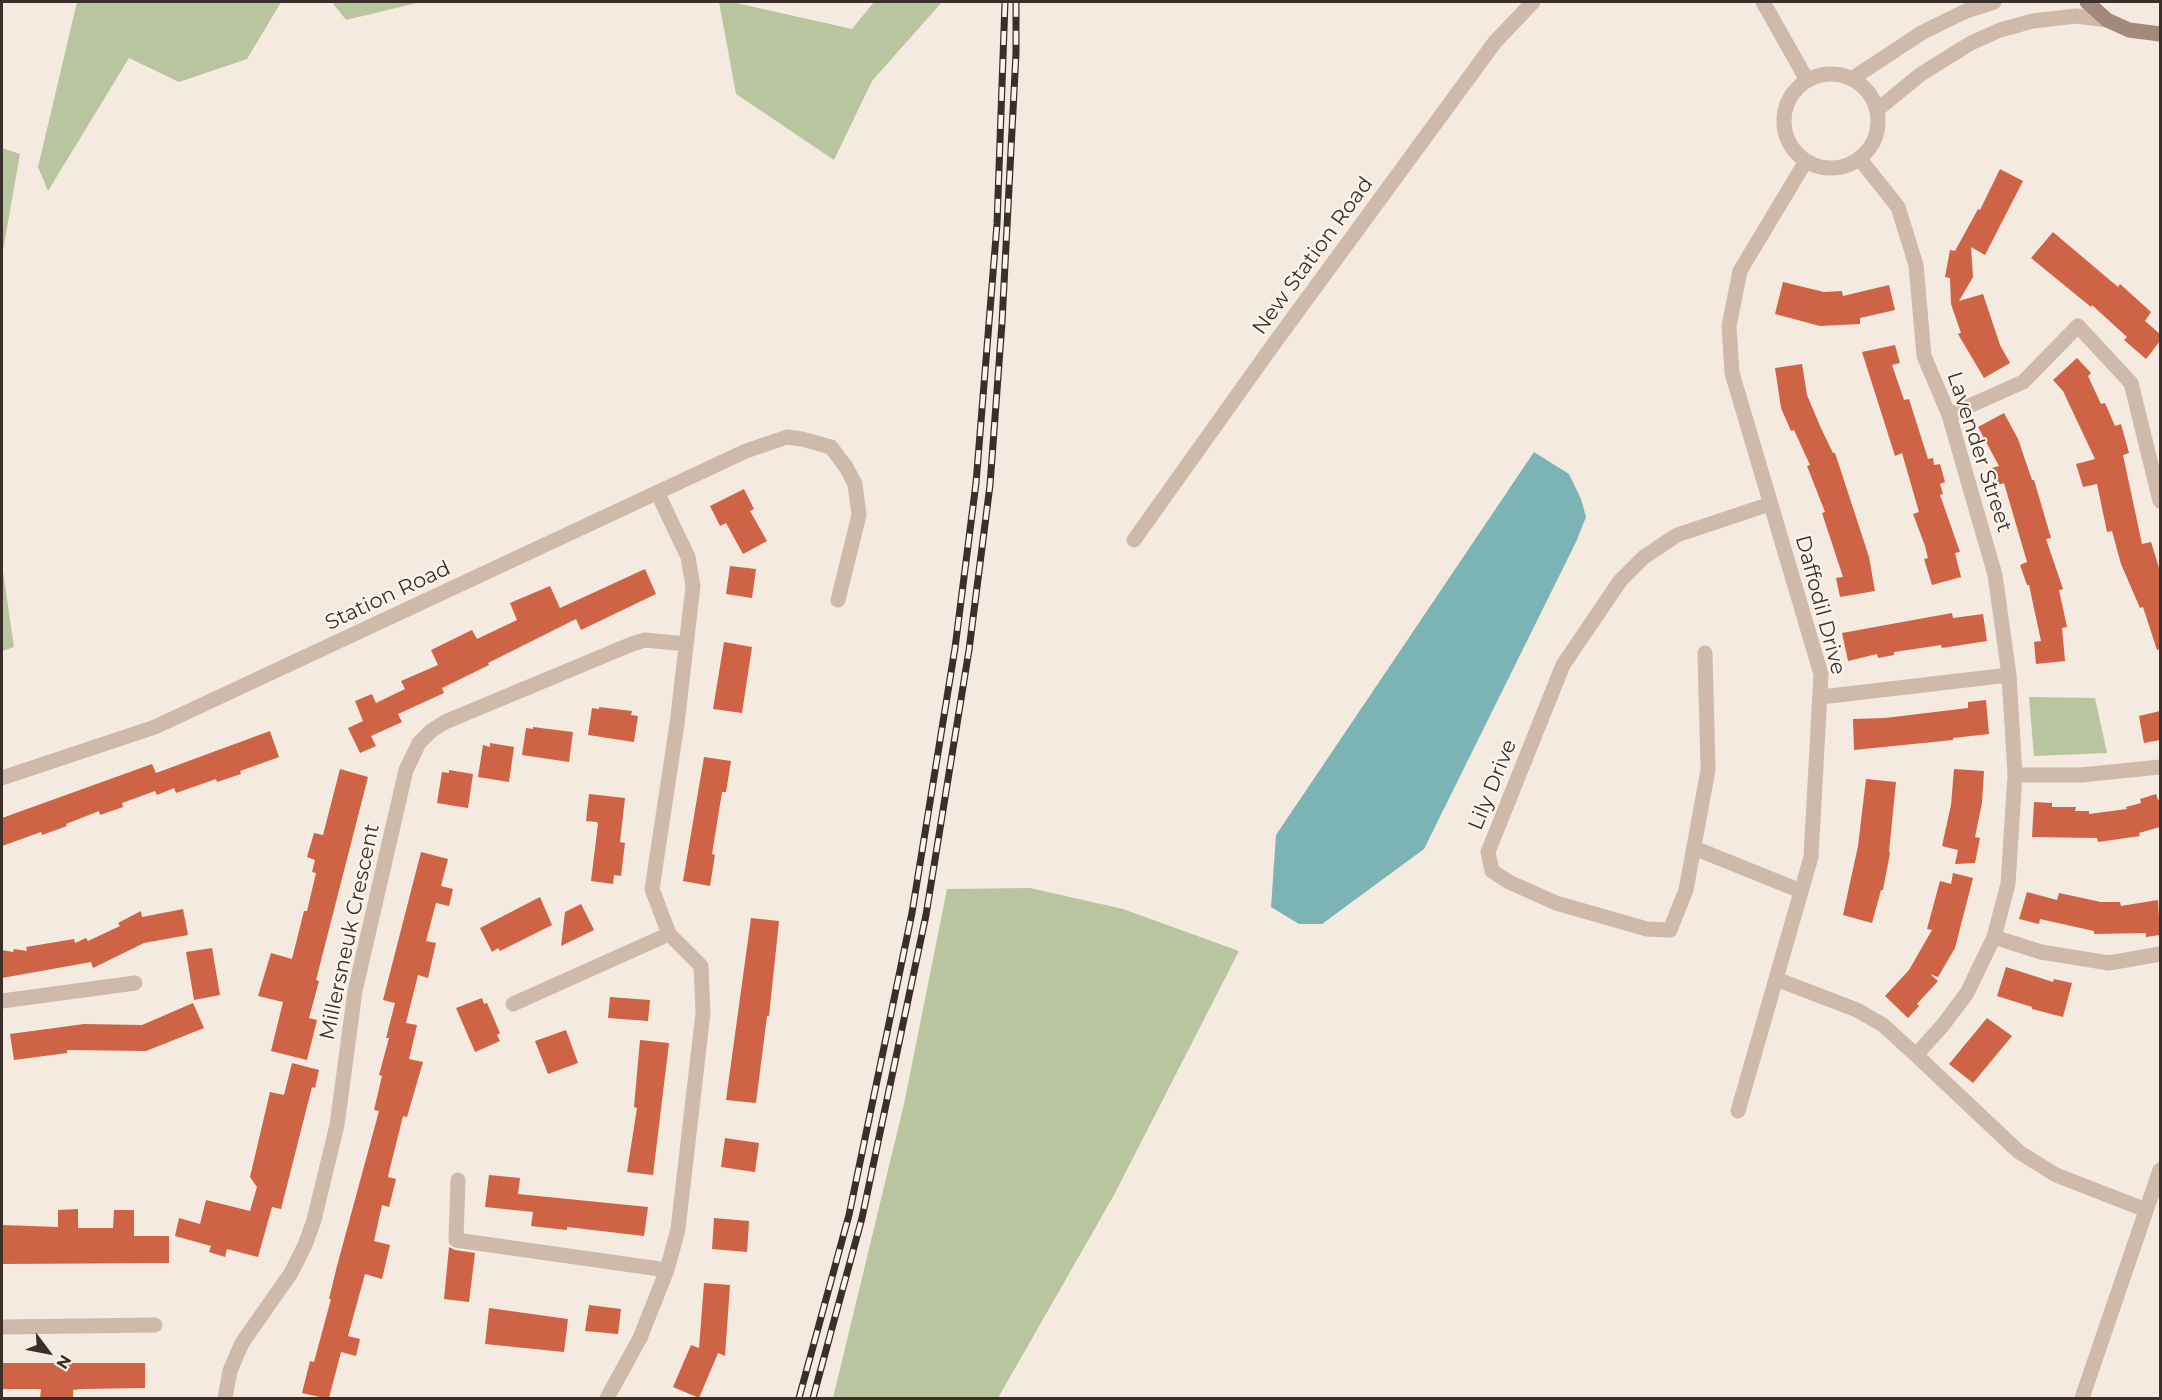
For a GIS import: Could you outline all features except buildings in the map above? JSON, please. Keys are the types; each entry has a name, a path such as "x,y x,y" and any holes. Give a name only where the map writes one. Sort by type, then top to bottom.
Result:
{"street":[{"name":"New Station Road","path":"1134,540 1273,345 1495,42 1533,2"},
{"path":"1763,2 1807,80"},
{"path":"1852,78 1923,32 1966,11 1994,2"},
{"path":"2087,2 2107,20"},
{"path":"1877,110 1921,74 1971,43 2000,30 2033,21 2076,16 2107,20 2129,30 2160,34"},
{"path":"1837,74 1852,78 1864,86 1872,97 1877,110 1878,126 1874,141 1865,154 1852,164 1836,168 1821,167 1806,161 1794,150 1787,136 1784,120 1787,105 1795,91 1807,80 1822,75 1837,74"},
{"name":"Lavender Street","path":"1859,158 1898,207 1916,265 1924,356 1949,415 1995,575 2009,675 2015,775 2008,884 1994,938 1967,993 1943,1026 1916,1055"},
{"name":"Daffodil Drive","path":"1738,1111 1810,857 1821,674 1732,373 1729,326 1740,271 1806,161"},
{"path":"1949,415 2023,382 2078,326 2131,383 2160,501"},
{"name":"Station Road","path":"2,778 155,727 746,451 787,437 831,447 855,484 859,515 838,600"},
{"path":"607,1398 640,1338 667,1270 678,1229 703,1013 700,966 669,934 652,889 691,618 693,586 688,557 658,494"},
{"name":"Lily Drive","path":"1705,653 1708,770 1686,890 1670,930 1647,929 1566,906 1509,882 1492,871 1488,852 1563,665 1620,581 1644,557 1677,535 1770,504"},
{"name":"Millersneuk Crescent","path":"225,1398 230,1371 242,1343 291,1273 314,1220 337,1125 355,991 406,770 419,743 431,731 446,722 632,644 645,640 686,644"},
{"path":"1821,696 2009,675"},
{"path":"2015,775 2081,775 2160,767"},
{"path":"1694,848 1801,891"},
{"path":"513,1004 669,934"},
{"path":"1994,938 2062,957 2109,963 2160,954"},
{"path":"1776,979 1857,1010 1882,1025 2001,1136 2029,1159 2056,1175 2146,1210"},
{"path":"2,1001 135,983"},
{"path":"2082,1398 2160,1170"},
{"path":"458,1180 456,1240 667,1270"},
{"path":"2,1327 155,1325"}],"green space":[{"path":"77,2 280,2 280,4 247,59 179,82 129,58 48,191 38,167"},
{"path":"332,2 421,2 346,20"},
{"path":"719,2 732,2 852,29 874,2 942,2 872,81 834,160 736,94"},
{"path":"2,148 20,154 2,256"},
{"path":"2,565 14,647 2,651"},
{"path":"2029,697 2095,698 2107,753 2034,756"},
{"path":"1030,888 1123,909 1239,951 1114,1195 998,1398 833,1398 904,1104 947,889"}],"water":[{"path":"1534,452 1569,474 1581,499 1586,517 1576,542 1424,849 1322,924 1299,924 1271,907 1276,835"}],"railway":[{"path":"799,1398 849,1215 912,913 955,648 976,483 997,224 1005,2"},
{"path":"813,1398 862,1218 926,915 969,650 990,485 1002,323 1016,53 1016,2"}]}
